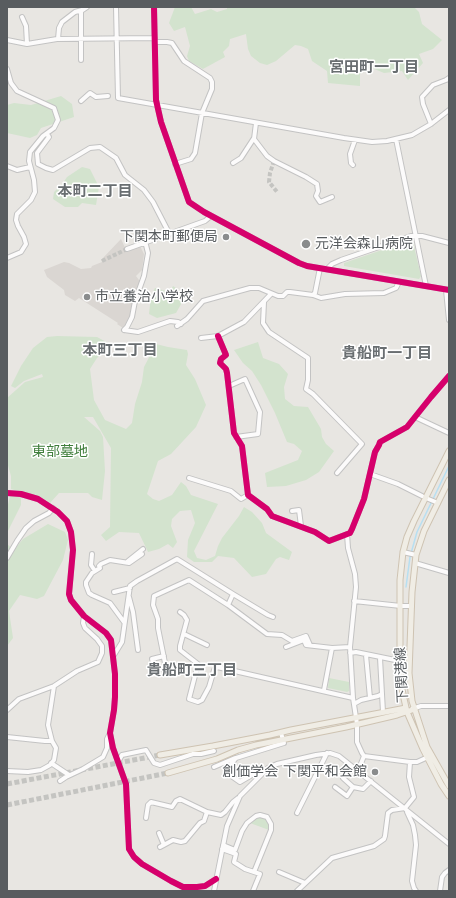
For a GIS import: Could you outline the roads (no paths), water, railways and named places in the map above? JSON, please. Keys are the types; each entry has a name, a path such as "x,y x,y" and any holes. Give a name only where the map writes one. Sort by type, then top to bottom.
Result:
{"main road":[{"name":"下関港線","path":"407,710 401,685 400,574 407,537 449,451"},
{"name":"下関港線","path":"160,754 213,749 281,732 356,717 383,712 414,709 409,673 415,555 436,503 449,480"},
{"path":"414,709 429,756 449,786"},
{"name":"下関港線","path":"168,773 217,759 245,748 346,727 407,710"},
{"path":"407,710 449,796"}],"street":[{"path":"116,7 118,98 372,142 387,141 412,135 431,124 449,110"},
{"path":"154,7 156,105 189,202 210,216 292,260 307,266 447,290 449,320"},
{"path":"58,39 61,23 70,15 85,8"},
{"path":"81,60 80,12 85,8"},
{"path":"22,17 26,26 27,44"},
{"path":"7,40 27,44 58,39 117,39 155,40 172,44 184,61 211,79 212,89 202,113 196,150 192,158 175,164"},
{"path":"7,69 11,83 17,91 55,110 58,117 58,121 54,128 38,142 30,152 28,158 34,180 34,195 29,203 19,211 16,220 26,244 22,252 7,258"},
{"path":"431,124 423,104 422,97 433,84 449,78"},
{"path":"81,101 90,93 96,97 108,96"},
{"path":"233,163 241,158 254,138 256,123"},
{"path":"47,134 49,137 37,153 38,164 54,170 90,148 100,147 116,158 125,175 144,190 153,202 169,234"},
{"path":"254,138 263,152 270,158 317,184 318,191 316,196 320,202 332,197"},
{"path":"396,139 426,286"},
{"path":"353,165 351,163 350,154 355,140"},
{"path":"7,166 17,170 30,167"},
{"path":"127,249 205,221 210,216"},
{"path":"327,269 332,264 341,260 416,235 449,243"},
{"path":"146,241 148,253 144,276 135,301 132,317 124,330 138,332 170,320 178,322 179,325 203,301 250,288 259,288 271,294 283,296 287,292 290,292 313,295 321,298 345,294 384,293 396,288 400,282"},
{"path":"313,295 315,293 320,268"},
{"path":"201,338 218,336 244,322 271,294"},
{"path":"264,302 263,323 268,332 308,358 308,380 306,389 313,394 362,444 337,473"},
{"path":"218,336 226,355 221,359 220,363 226,369 234,433 242,446 248,495 267,510 272,516 301,526 319,534 329,541 350,533 364,499 375,452 380,442 404,430 449,376"},
{"path":"229,386 245,379 260,412 258,434 236,436"},
{"path":"415,416 449,433"},
{"path":"370,474 398,484 436,503"},
{"path":"189,478 231,491 241,499 248,495"},
{"path":"7,493 38,499 53,508 67,521 71,532 73,561 70,597 84,616 108,636 113,645 114,710 110,732 107,739 106,751 103,757 81,771 69,775 60,781"},
{"path":"7,558 26,528 53,508"},
{"path":"292,511 299,510 301,526"},
{"path":"347,534 348,548 355,574 356,587 350,647 353,698 357,724 357,742 364,756"},
{"path":"125,623 110,603 89,593 86,582 90,575 100,568 99,566 101,564 110,560 126,563 131,562 142,551"},
{"path":"405,553 415,555"},
{"path":"92,554 91,565 95,571"},
{"path":"114,592 130,588 137,580 177,559 268,616 273,617"},
{"path":"415,563 449,573"},
{"path":"164,656 158,628 158,619 153,605 154,596 189,580 228,605 268,634 282,635 292,641 306,636 310,645"},
{"path":"114,656 122,642 130,588"},
{"path":"228,605 233,594"},
{"path":"129,597 133,612 138,650"},
{"path":"354,602 412,606"},
{"path":"180,612 187,619 180,650 198,664 189,699 198,702 202,700 209,687 214,670 217,668 324,690 353,698"},
{"path":"7,710 19,699 54,686 77,671 96,663 102,656 102,646 83,624 84,616"},
{"path":"184,634 207,645"},
{"path":"286,647 304,640 306,644 310,645 332,648 350,647"},
{"path":"324,690 332,648"},
{"path":"350,653 356,652 400,661"},
{"path":"366,655 370,698"},
{"path":"380,658 383,712"},
{"path":"7,770 33,772 45,768 51,763 56,752 48,725 54,686"},
{"path":"354,704 361,700 382,694"},
{"path":"414,709 421,706 449,706"},
{"path":"110,732 111,742 126,784 128,846 134,857 142,864 171,881 183,886 205,886 216,879"},
{"path":"214,767 236,758 284,743 281,732"},
{"path":"7,737 52,741"},
{"path":"118,762 122,755 146,750 154,763 160,765 193,754 201,754 213,749 217,759"},
{"path":"236,758 226,770 238,782 241,782 257,772 284,762 327,753 336,755 371,781 449,844"},
{"path":"297,813 327,753"},
{"path":"364,756 417,762 429,756"},
{"path":"358,771 364,756"},
{"path":"297,891 332,858 374,846 381,841 385,836 388,813 392,810 405,808 414,797 409,777 410,762"},
{"path":"51,763 69,775"},
{"path":"146,818 150,803 172,806 180,799 207,812 219,815 223,814 233,802 268,768"},
{"path":"343,778 353,787 363,789 371,781"},
{"path":"335,788 347,796 353,787"},
{"path":"214,891 226,826 240,796"},
{"path":"405,808 414,825 416,845 412,880 416,891"},
{"path":"159,833 162,846 173,840 181,842 185,841 204,821 207,812"},
{"path":"222,847 235,850 242,831 247,823 256,816 260,815 267,817 271,824 271,830 254,872"},
{"path":"222,847 236,854 234,862 245,869 260,874 253,891"},
{"path":"440,891 442,877 449,870"},
{"path":"279,872 305,883"}],"waterway":[{"path":"406,587 410,557 417,532 449,466"}],"tunnel":[{"path":"274,161 269,182 278,193"},
{"path":"102,261 127,249"},
{"path":"7,784 160,755"},
{"path":"7,805 168,773"}],"place":[{"name":"下関本町郵便局","path":"226,237"},
{"name":"元洋会森山病院","path":"306,244"},
{"name":"市立養治小学校","path":"87,297"},
{"name":"創価学会 下関平和会館","path":"375,772"}],"district":[{"name":"宮田町一丁目","path":"374,68"},
{"name":"本町二丁目","path":"95,192"},
{"name":"本町三丁目","path":"120,351"},
{"name":"貴船町一丁目","path":"387,354"},
{"name":"貴船町三丁目","path":"192,671"}],"park label":[{"name":"東部墓地","path":"60,452"}]}
